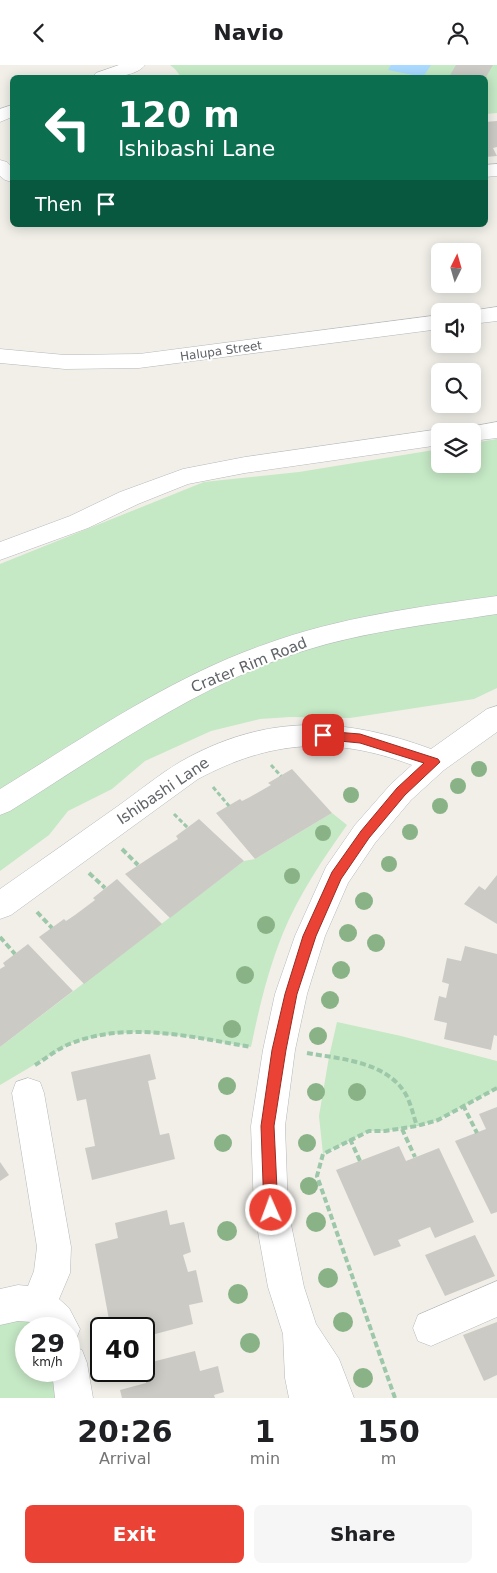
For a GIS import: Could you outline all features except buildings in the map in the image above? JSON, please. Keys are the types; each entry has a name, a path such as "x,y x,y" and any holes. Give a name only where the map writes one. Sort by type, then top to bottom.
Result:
{"street":[{"path":"108,75 136,65"},
{"path":"0,165 10,174"},
{"path":"481,316 497,314"},
{"name":"Halupa Street","path":"0,356 65,361 139,361 431,323"},
{"path":"481,432 497,430"},
{"path":"0,551 79,522 183,477 245,465 431,438"},
{"name":"Crater Rim Road","path":"0,803 199,683 272,652 326,635 497,605"},
{"path":"335,1398 326,1373 301,1334 286,1287 271,1210 268,1126 279,1050 291,994 310,936 336,876 365,834 401,792 434,762 497,717"},
{"name":"Ishibashi Lane","path":"0,905 188,771 214,756 231,750 286,737 309,735 337,736 385,745 434,762"},
{"path":"0,1307 20,1303 49,1317 54,1247 30,1080"},
{"path":"431,1328 497,1299"},
{"path":"301,1334 302,1378 308,1398"},
{"path":"72,1382 74,1398"}],"path":[{"path":"269,762 281,775"},
{"path":"210,784 229,806"},
{"path":"171,811 188,828"},
{"path":"120,848 138,865"},
{"path":"88,871 105,888"},
{"path":"35,910 52,928"},
{"path":"0,937 15,954"},
{"path":"30,1080 71,1043 103,1035 137,1032 184,1036 256,1047"},
{"path":"304,1053 348,1061 382,1071 401,1088 417,1126"},
{"path":"395,1398 317,1176 323,1154 369,1131 402,1129 438,1120 497,1088"},
{"path":"463,1105 477,1133"},
{"path":"402,1129 415,1157"},
{"path":"350,1139 360,1161"}],"green space":[{"path":"170,65 497,65 497,113 488,114 488,75 180,75"},
{"path":"497,439 497,688 474,699 350,718 290,717 260,719 211,731 145,761 112,789 68,811 49,835 0,871 0,564 204,482 299,472 431,450 431,473 481,473 481,442"},
{"path":"332,813 347,825 320,864 289,919 264,989 251,1047 184,1036 137,1032 103,1035 71,1043 0,1085 0,1047 244,861 255,859"},
{"path":"337,1022 401,1036 497,1061 497,1088 438,1120 417,1126 385,1131 369,1131 323,1154 319,1116"},
{"path":"0,1307 28,1317 15,1317 15,1382 72,1382 74,1398 0,1398"}],"water":[{"path":"391,65 431,65 424,75 413,75 388,70"}],"route":[{"path":"271,1210 268,1126 279,1050 291,994 310,936 336,876 365,834 401,792 434,762 385,745 360,739 323,735"}]}
